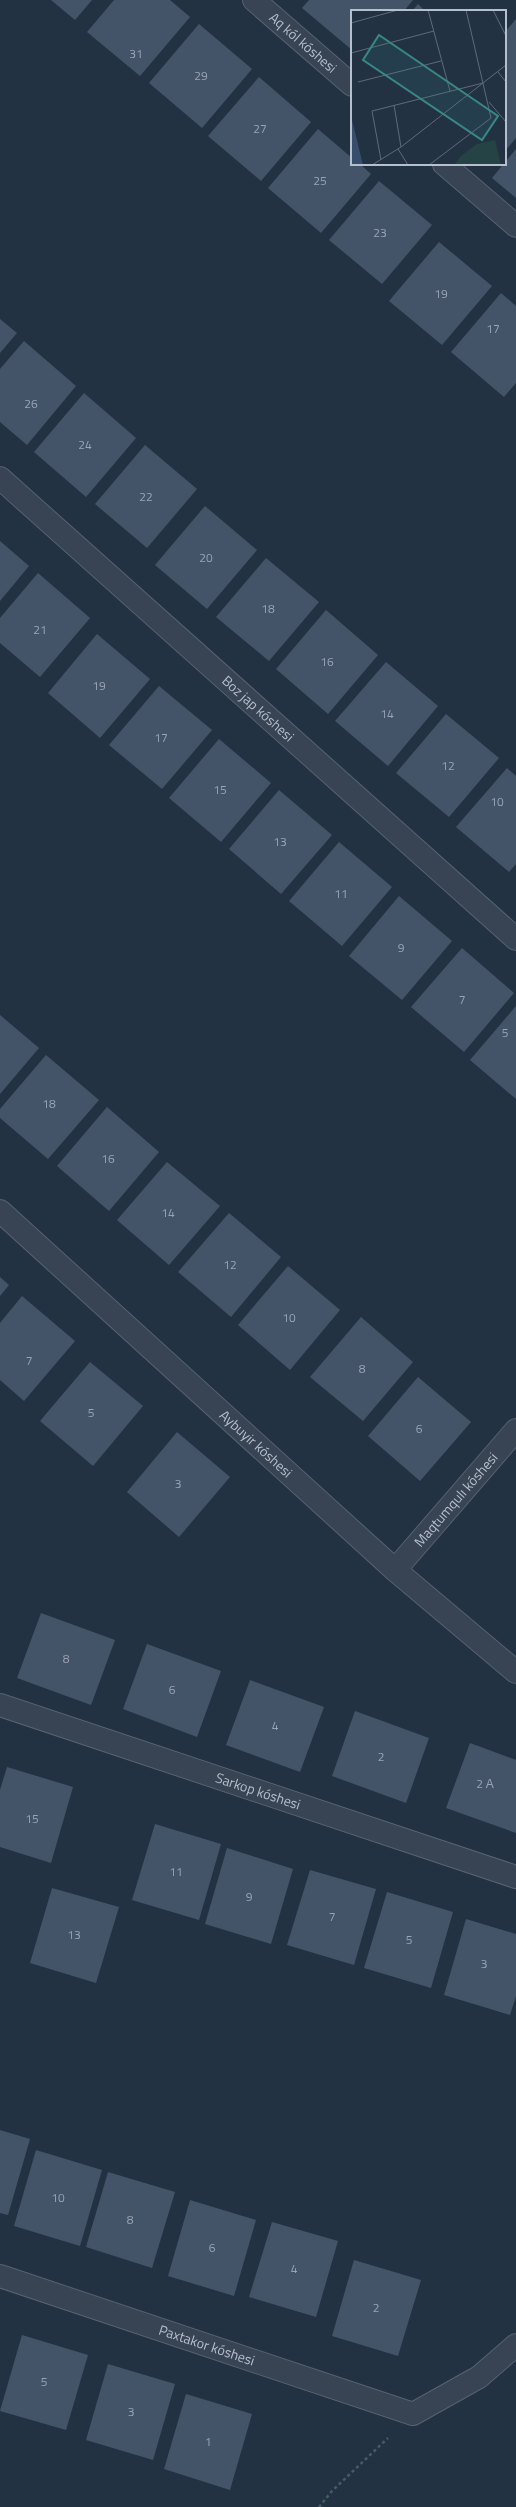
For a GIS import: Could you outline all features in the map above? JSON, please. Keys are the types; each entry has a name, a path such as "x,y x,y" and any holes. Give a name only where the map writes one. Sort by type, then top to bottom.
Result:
{"street":[{"name":"Aq kól kóshesi","path":"254,0 351,84"},
{"path":"445,165 516,226"},
{"name":"Boz jap kóshesi","path":"0,478 516,939"},
{"name":"Aybuyir kóshesi","path":"0,1211 395,1570 516,1672"},
{"name":"Maqtumqulı kóshesi","path":"395,1570 516,1430"},
{"name":"Sarkop kóshesi","path":"0,1704 516,1877"},
{"name":"Paxtakor kóshesi","path":"0,2276 413,2414"},
{"path":"413,2414 479,2377 516,2345"}],"path":[{"path":"320,2507 332,2491 413,2414"}],"building":[{"path":"51,0 92,0 75,20"},
{"path":"114,0 170,0 190,17 140,76 87,32"},
{"path":"309,0 413,0 405,10 351,10 351,49 302,8"},
{"path":"418,4 424,10 413,10"},
{"path":"516,19 516,138 506,150 506,31"},
{"path":"199,24 252,69 202,128 149,83"},
{"path":"259,77 311,122 261,181 208,136"},
{"path":"318,129 351,157 351,165 361,165 371,174 321,233 268,188"},
{"path":"516,149 516,198 492,178 503,165 506,165 506,161"},
{"path":"379,181 432,225 382,284 329,240"},
{"path":"439,242 492,286 442,345 389,301"},
{"path":"501,293 516,306 516,383 504,397 451,352"},
{"path":"0,319 17,333 0,353"},
{"path":"24,341 76,386 27,445 0,422 0,369"},
{"path":"84,393 136,438 86,497 34,452"},
{"path":"145,445 197,489 147,548 95,504"},
{"path":"205,506 257,550 207,609 155,565"},
{"path":"0,541 29,566 0,601"},
{"path":"266,558 319,602 269,661 216,617"},
{"path":"38,573 90,618 40,677 0,643 0,618"},
{"path":"326,610 378,655 328,714 276,669"},
{"path":"97,634 150,679 100,738 48,693"},
{"path":"386,662 438,706 388,766 335,721"},
{"path":"159,686 212,730 162,789 109,745"},
{"path":"446,714 499,758 449,817 396,773"},
{"path":"219,739 271,783 221,842 169,798"},
{"path":"507,768 516,776 516,864 509,872 456,827"},
{"path":"279,790 332,835 281,894 229,849"},
{"path":"339,842 392,887 342,946 289,901"},
{"path":"399,896 452,941 402,1000 349,956"},
{"path":"462,948 514,993 464,1052 411,1007"},
{"path":"516,1006 516,1099 470,1060"},
{"path":"0,1015 39,1048 0,1094"},
{"path":"46,1055 99,1100 48,1159 0,1118 0,1109"},
{"path":"107,1107 159,1152 109,1211 57,1166"},
{"path":"167,1162 220,1206 169,1265 117,1220"},
{"path":"229,1213 281,1257 231,1317 178,1272"},
{"path":"288,1266 340,1310 290,1370 238,1325"},
{"path":"0,1277 9,1285 0,1296"},
{"path":"22,1296 75,1341 24,1401 0,1380 0,1323"},
{"path":"361,1317 413,1362 363,1421 310,1377"},
{"path":"90,1362 143,1406 93,1466 40,1421"},
{"path":"418,1377 471,1422 420,1481 368,1436"},
{"path":"177,1432 230,1477 179,1537 127,1492"},
{"path":"41,1613 115,1640 91,1705 17,1678"},
{"path":"147,1644 221,1671 197,1737 123,1709"},
{"path":"250,1680 324,1707 300,1772 226,1745"},
{"path":"355,1711 429,1738 406,1803 332,1776"},
{"path":"470,1743 516,1760 516,1833 446,1808"},
{"path":"7,1767 73,1787 51,1863 0,1847 0,1790"},
{"path":"155,1824 221,1844 199,1920 132,1900"},
{"path":"227,1848 293,1869 271,1944 205,1924"},
{"path":"310,1870 376,1889 354,1965 287,1945"},
{"path":"52,1888 119,1907 96,1983 30,1963"},
{"path":"387,1892 453,1912 431,1988 364,1968"},
{"path":"466,1919 516,1934 516,1996 510,2015 444,1995"},
{"path":"0,2130 30,2139 8,2215 0,2213"},
{"path":"36,2150 102,2170 80,2246 14,2226"},
{"path":"108,2172 175,2192 152,2268 86,2247"},
{"path":"190,2200 256,2220 234,2296 168,2276"},
{"path":"272,2222 338,2241 316,2317 249,2297"},
{"path":"354,2260 421,2280 398,2356 332,2336"},
{"path":"22,2335 88,2355 66,2430 0,2411"},
{"path":"108,2364 175,2384 153,2460 86,2440"},
{"path":"186,2394 252,2414 230,2490 164,2469"}]}
